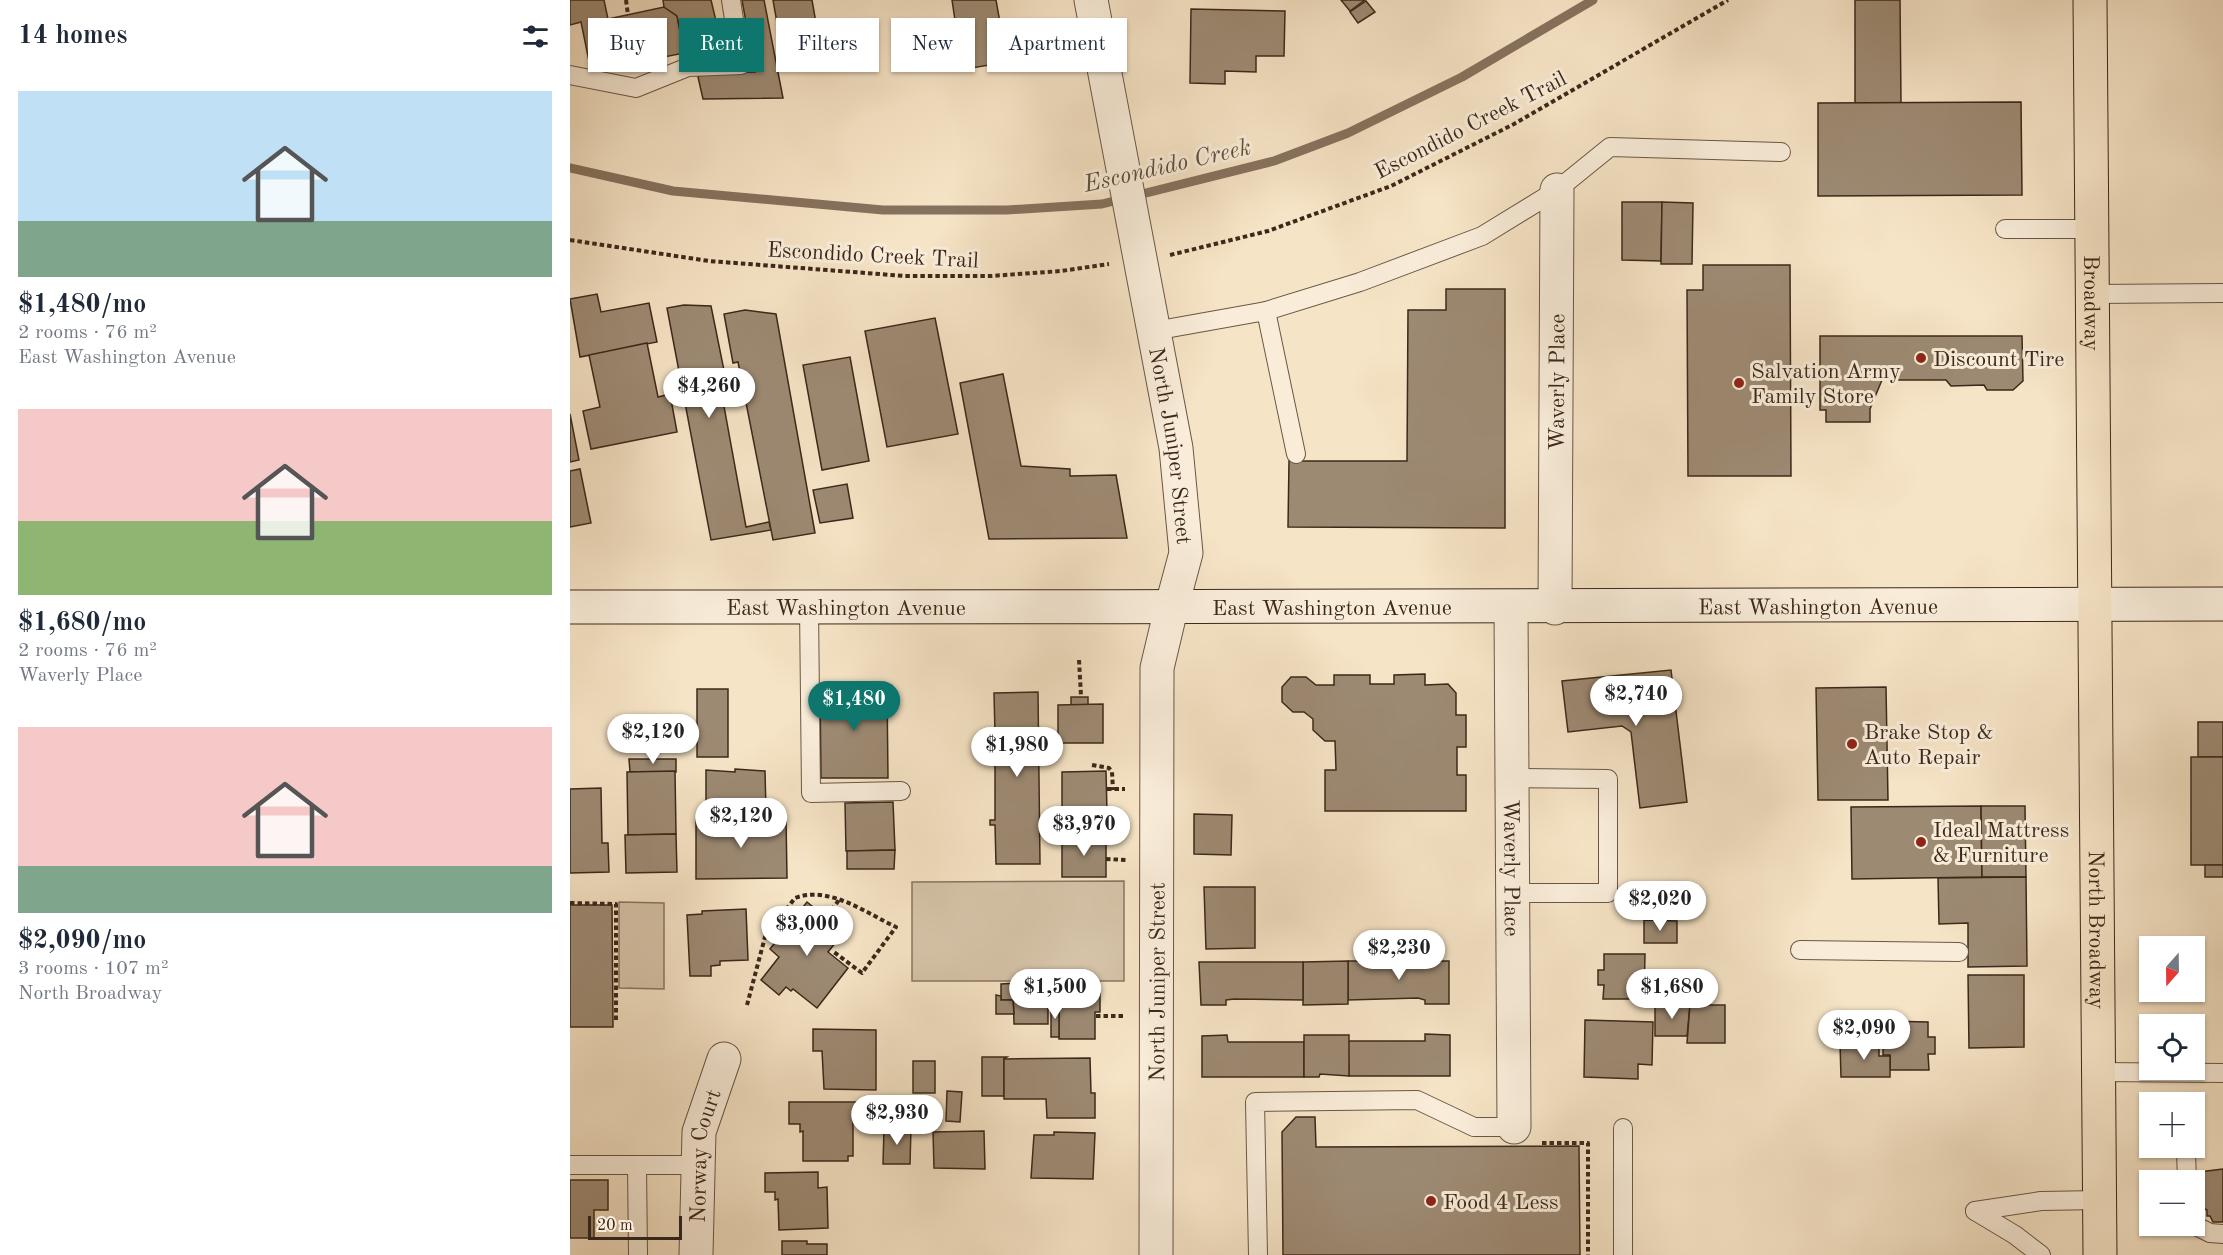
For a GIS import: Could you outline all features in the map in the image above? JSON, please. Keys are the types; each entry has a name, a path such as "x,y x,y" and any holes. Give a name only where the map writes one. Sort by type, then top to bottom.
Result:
{"main road":[{"name":"Broadway","path":"2090,0 2094,606"},
{"name":"North Broadway","path":"2094,606 2100,1255"}],"street":[{"name":"North Juniper Street","path":"1091,0 1176,448 1186,553 1157,668 1156,1255"},
{"name":"Waverly Place","path":"1556,608 1557,190"},
{"name":"East Washington Avenue","path":"570,607 1171,609 2223,604"},
{"name":"Waverly Place","path":"1511,608 1513,893 1527,1135"},
{"name":"Norway Court","path":"696,1255 699,1132 724,1059"}],"lane":[{"path":"570,75 636,88 688,67 741,65 731,0"},
{"path":"1154,331 1266,311 1360,282 1482,236 1557,190 1610,147 1781,152"},
{"path":"2005,229 2091,229"},
{"path":"2092,294 2223,293"},
{"path":"1266,311 1296,454"},
{"path":"809,606 811,793 901,791"},
{"path":"1512,778 1608,779 1608,893 1513,893"},
{"path":"1800,950 1959,952"},
{"path":"2098,1072 2223,1072"},
{"path":"1258,1255 1255,1102 1417,1100 1474,1127 1527,1135"},
{"path":"1623,1128 1623,1255"},
{"path":"570,1165 697,1165"},
{"path":"637,1165 638,1255"},
{"path":"2041,1255 2015,1235 1975,1211 2040,1201 2100,1200"},
{"path":"2205,1230 2223,1234"}],"path":[{"path":"626,0 628,15"},
{"name":"Escondido Creek Trail","path":"570,240 710,261 905,276 991,276 1061,272 1139,254 1178,254 1268,231 1391,186 1514,124 1728,0"},
{"path":"1079,660 1081,696"},
{"path":"1092,765 1109,768 1112,772 1113,790"},
{"path":"1107,789 1126,789"},
{"path":"1106,859 1126,860"},
{"path":"747,1005 765,937 795,898 813,896 839,900 896,927 862,974 834,952"},
{"path":"827,916 839,900"},
{"path":"570,903 616,904 616,1022"},
{"path":"1095,1016 1127,1016"},
{"path":"1527,1135 1588,1143 1588,1255"}],"shaded area":[{"path":"1124,881 1124,981 912,981 912,882"},
{"path":"619,902 664,903 664,989 619,988"}],"building":[{"path":"570,0 604,0 608,18 588,18 588,56 581,22 570,25"},
{"path":"663,0 711,0 715,18 679,18 679,25 677,16 664,7"},
{"path":"742,0 764,0 776,72 778,72 783,98 703,99 698,77 704,73 764,72 764,18 745,18"},
{"path":"773,0 812,0 815,18 776,18"},
{"path":"952,0 996,0 999,18 987,18 987,65 975,67 975,18 955,18"},
{"path":"1341,0 1365,0 1350,11"},
{"path":"1855,0 1900,0 1901,103 1855,103"},
{"path":"1366,1 1375,12 1358,23 1350,12"},
{"path":"664,7 677,16 679,54 667,56 667,18 613,18"},
{"path":"1191,9 1285,11 1284,56 1256,56 1256,72 1225,71 1225,84 1190,83"},
{"path":"2021,102 2022,195 1818,196 1818,103"},
{"path":"1622,202 1662,202 1661,261 1622,260"},
{"path":"1662,202 1693,203 1692,264 1661,264"},
{"name":"Salvation Army Family Store","path":"1703,265 1790,265 1791,476 1688,476 1687,290 1703,290"},
{"path":"1446,289 1505,289 1505,528 1288,527 1289,461 1407,461 1408,310 1446,310"},
{"path":"597,294 601,312 649,303 657,342 580,357 570,299"},
{"path":"684,305 711,306 730,400 723,401 746,527 769,522 771,530 711,540 667,308"},
{"path":"745,310 776,314 815,533 773,540 738,362 733,363 724,314"},
{"path":"935,318 958,434 887,447 865,331"},
{"name":"Discount Tire","path":"1820,336 2022,336 2023,381 2013,390 1987,390 1984,385 1951,386 1946,380 1882,380 1870,409 1870,422 1826,422 1826,410 1820,410"},
{"path":"647,343 658,397 670,394 677,432 591,449 583,411 600,407 589,355"},
{"path":"850,357 869,461 822,470 803,365"},
{"path":"1003,374 1021,466 1070,469 1070,476 1116,475 1127,538 989,539 960,383"},
{"path":"570,414 579,460 570,462"},
{"path":"580,469 591,523 570,527 570,471"},
{"path":"847,484 853,518 820,523 813,490"},
{"path":"1671,670 1687,802 1640,808 1631,732 1622,726 1568,732 1562,681"},
{"path":"1425,674 1425,685 1448,684 1456,693 1456,715 1466,715 1466,747 1457,747 1457,775 1466,775 1466,811 1325,811 1325,770 1336,770 1335,741 1325,741 1313,730 1313,719 1304,712 1293,712 1282,702 1282,687 1291,677 1306,677 1316,685 1334,685 1334,675 1370,675 1370,684 1394,684 1394,675"},
{"path":"820,687 887,687 888,778 821,778"},
{"name":"Brake Stop & Auto Repair","path":"1886,687 1888,800 1818,800 1816,688"},
{"path":"697,689 728,689 728,757 697,757"},
{"path":"1038,692 1040,864 996,864 995,825 990,825 990,820 995,820 995,740 989,740 989,735 995,734 994,693"},
{"path":"1071,697 1088,697 1088,705 1071,705"},
{"path":"1103,704 1103,743 1058,743 1058,705"},
{"path":"2198,722 2223,722 2223,757 2198,757"},
{"path":"2191,757 2223,757 2223,865 2191,865"},
{"path":"629,759 676,759 676,772 630,772"},
{"path":"735,769 765,771 766,811 722,811 722,801 706,801 706,770 735,772"},
{"path":"675,771 676,834 628,835 627,772"},
{"path":"1106,771 1107,812 1062,812 1062,772"},
{"path":"601,788 602,843 608,843 609,872 570,873 570,789"},
{"path":"893,802 895,850 846,851 845,803"},
{"path":"1981,806 1982,877 1852,879 1851,807"},
{"path":"1981,806 2025,806 2026,877 1982,877"},
{"path":"1094,812 1095,837 1062,837 1061,813"},
{"path":"1194,814 1232,815 1231,855 1194,854"},
{"path":"786,818 787,878 696,879 696,819"},
{"path":"676,834 677,872 626,873 625,835"},
{"path":"1062,837 1106,837 1106,877 1062,877"},
{"path":"895,850 894,869 847,869 847,851"},
{"path":"2205,865 2223,865 2223,877 2205,877"},
{"path":"2026,877 2027,966 1968,967 1968,923 1939,924 1938,878"},
{"path":"1204,887 1255,887 1255,948 1206,949"},
{"path":"807,902 844,932 828,952 848,968 817,1008 793,989 791,991 786,987 779,995 761,980 779,957 770,949"},
{"path":"570,905 612,905 613,1027 570,1027"},
{"path":"746,909 748,960 720,961 720,965 711,966 711,976 690,976 687,915 702,914 702,911"},
{"path":"1644,920 1677,921 1677,943 1644,943"},
{"path":"1604,954 1645,954 1644,999 1603,999 1604,985 1598,985 1598,970 1604,970"},
{"path":"1348,961 1449,961 1449,1004 1425,1004 1425,1000 1418,998 1348,1000"},
{"path":"1348,961 1348,1004 1303,1005 1303,962"},
{"path":"1199,962 1303,962 1303,1000 1234,999 1226,1000 1226,1005 1201,1005"},
{"path":"1968,975 2024,975 2024,1047 1969,1048"},
{"path":"1018,983 1019,987 1013,987 1013,1000 1001,1000 1001,984"},
{"path":"1013,987 1048,987 1048,1024 1014,1024"},
{"path":"1059,987 1100,987 1100,1012 1095,1012 1095,1039 1059,1039"},
{"path":"996,995 1001,996 1001,1000 1013,1000 1014,1014 996,1014"},
{"path":"1051,1002 1059,1002 1059,1037 1051,1037"},
{"path":"1655,1005 1690,1005 1687,1036 1655,1036"},
{"path":"1690,1005 1725,1005 1725,1043 1687,1043"},
{"path":"1585,1020 1653,1022 1652,1065 1638,1064 1638,1079 1584,1077"},
{"path":"1884,1021 1928,1022 1928,1037 1935,1037 1935,1054 1928,1054 1929,1070 1890,1070 1890,1055 1883,1055"},
{"path":"813,1029 876,1030 876,1090 824,1089 822,1051 813,1051"},
{"path":"1425,1034 1450,1035 1450,1076 1349,1076 1348,1041 1425,1041"},
{"path":"1227,1035 1228,1042 1304,1042 1304,1077 1202,1077 1202,1036"},
{"path":"1304,1035 1349,1035 1349,1076 1320,1074 1319,1077 1304,1077"},
{"path":"1840,1044 1879,1044 1879,1056 1890,1056 1890,1077 1841,1077"},
{"path":"982,1057 1007,1057 1004,1059 1004,1096 982,1096"},
{"path":"1090,1058 1091,1093 1095,1093 1095,1118 1047,1118 1046,1099 1004,1099 1004,1059"},
{"path":"913,1061 935,1061 935,1093 913,1093"},
{"path":"947,1091 962,1092 960,1122 946,1121"},
{"path":"789,1102 856,1102 853,1118 853,1156 848,1156 848,1161 803,1161 803,1131 800,1132 800,1124 789,1124"},
{"name":"Food 4 Less","path":"1296,1117 1315,1117 1316,1147 1579,1146 1580,1255 1283,1255 1282,1132"},
{"path":"884,1128 911,1128 910,1164 883,1164"},
{"path":"984,1131 985,1169 934,1168 933,1132"},
{"path":"1054,1132 1095,1133 1093,1179 1031,1178 1034,1135 1054,1135"},
{"path":"2223,1169 2223,1222 2213,1222 2210,1216 2207,1216 2205,1171"},
{"path":"818,1172 818,1188 827,1187 828,1228 779,1230 778,1199 775,1200 775,1192 765,1192 765,1173"},
{"path":"570,1180 608,1180 608,1210 594,1210 594,1238 570,1238"},
{"path":"782,1241 827,1244 827,1255 782,1255"}],"waterway":[{"name":"Escondido Creek","path":"570,168 673,191 883,210 1007,210 1102,204 1274,161 1348,133 1462,77 1593,0"}],"place":[{"name":"Discount Tire","path":"1921,358"},
{"name":"Salvation Army Family Store","path":"1739,383"},
{"name":"Brake Stop & Auto Repair","path":"1852,744"},
{"name":"Ideal Mattress & Furniture","path":"1921,842"},
{"name":"Food 4 Less","path":"1431,1201"}]}
